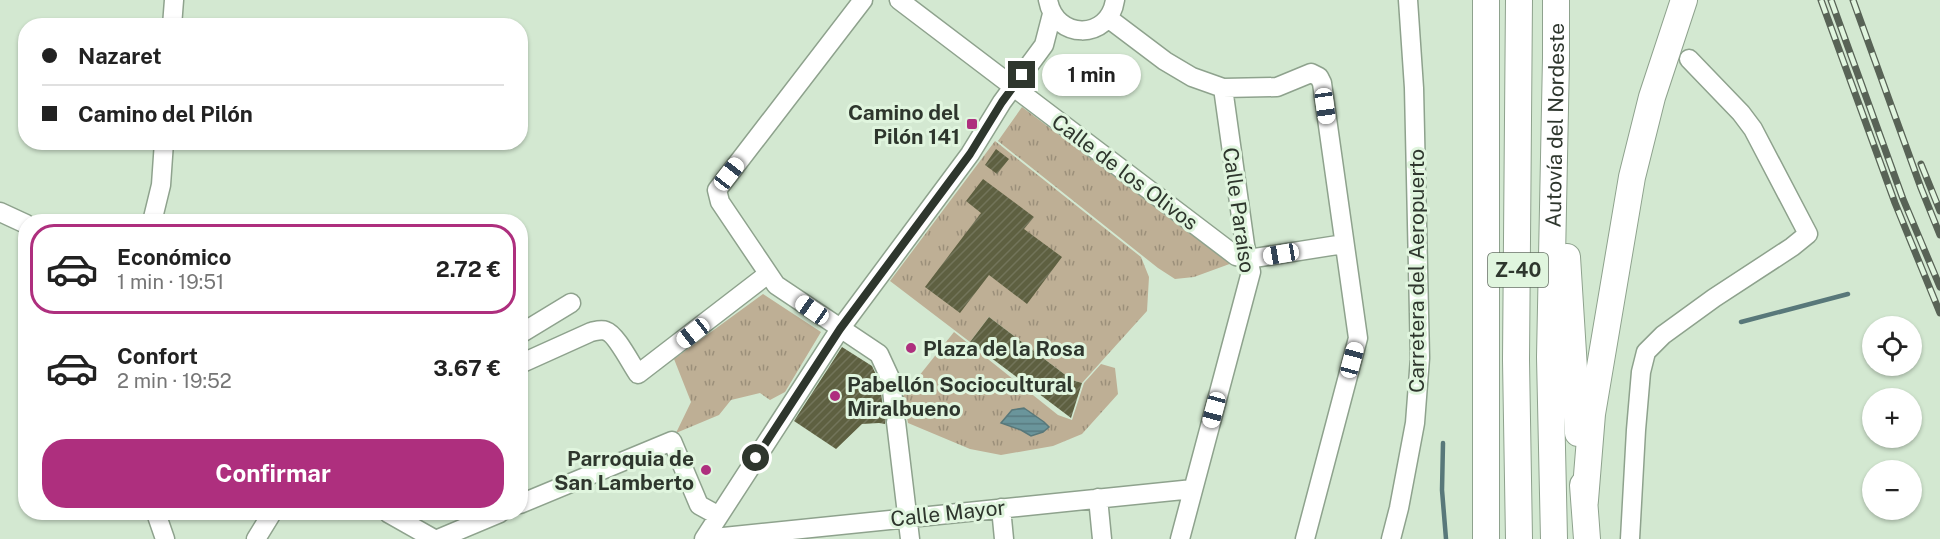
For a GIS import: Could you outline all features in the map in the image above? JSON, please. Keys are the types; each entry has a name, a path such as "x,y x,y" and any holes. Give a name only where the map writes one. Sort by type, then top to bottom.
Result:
{"highway":[{"path":"1486,0 1486,539"},
{"name":"Autovía del Nordeste","path":"1519,0 1516,360 1520,539"},
{"name":"Autovía del Nordeste","path":"1554,539 1551,357 1556,0"},
{"path":"1585,500 1592,414 1632,177 1652,97 1684,0"},
{"path":"1557,43 1566,62 1567,254 1587,539"}],"street":[{"path":"173,18 174,0"},
{"path":"863,0 717,190 720,202 776,285 879,354 891,380 910,539"},
{"name":"Calle de los Olivos","path":"899,0 1225,248 1248,259"},
{"path":"1050,7 1057,21 1071,29 1087,30 1095,28 1108,18 1115,0"},
{"name":"Carretera del Aeropuerto","path":"1390,539 1399,508 1415,423 1420,358 1414,88 1408,0"},
{"path":"1044,45 1050,7"},
{"path":"1108,18 1165,61 1192,76 1222,88 1277,87 1311,73 1319,77 1322,82 1358,338 1305,539"},
{"path":"704,539 840,329 970,154 1013,87 1044,45 1071,29"},
{"path":"1630,539 1638,407 1642,366 1646,352 1663,335 1808,234 1753,129 1741,112 1689,59"},
{"name":"Calle Paraíso","path":"1180,539 1250,276 1222,88"},
{"path":"154,214 161,185 163,150"},
{"path":"0,212 18,220"},
{"path":"1248,259 1344,244"},
{"path":"528,360 591,332 602,330 608,331 615,338 638,374 768,274"},
{"path":"528,329 571,303"},
{"path":"528,501 672,441 699,505 719,516"},
{"name":"Calle Mayor","path":"704,539 794,534 908,517 1193,489"},
{"path":"1098,498 1102,539"},
{"path":"1001,508 1004,539"},
{"path":"158,520 165,539"},
{"path":"256,539 268,520"},
{"path":"401,520 436,539 483,520"}],"green space":[{"path":"1022,107 1235,262 1194,277 1175,279 1158,268 998,141"},
{"path":"995,141 1141,257 1149,277 1147,311 1082,383 1072,380 989,317 970,342 890,281"},
{"path":"763,294 821,332 785,392 770,400 760,393 731,400 719,415 676,433 691,402 674,359"},
{"path":"954,332 1058,415 1072,420 1084,383 1101,364 1115,368 1118,394 1082,434 1053,446 1001,455 970,449 908,423 903,396"}],"water":[{"path":"1024,408 1049,427 1031,436 1001,423 1012,410"}],"building":[{"path":"996,149 1009,159 997,174 985,165"},
{"path":"983,179 1034,217 1024,229 1062,257 1027,304 989,275 960,313 925,287 981,213 966,201"},
{"path":"989,317 1072,380 1082,383 1071,418 970,342"},
{"name":"Pabellón Sociocultural Miralbueno","path":"842,347 872,366 880,383 886,417 885,424 862,424 836,449 794,421"}],"waterway":[{"path":"1741,322 1848,294"},
{"path":"1443,443 1442,490 1446,539"}],"railway":[{"path":"1821,0 1895,203 1940,313"},
{"path":"1831,0 1903,199 1940,287"},
{"path":"1853,0 1940,235"},
{"path":"1921,164 1940,211"}],"place":[{"name":"Camino del Pilón 141","path":"972,124"},
{"name":"Plaza de la Rosa","path":"911,348"},
{"name":"Pabellón Sociocultural Miralbueno","path":"835,396"},
{"name":"Parroquia de San Lamberto","path":"706,470"}],"route":[{"path":"756,458 840,329 970,154 1002,102 1022,75"}]}
